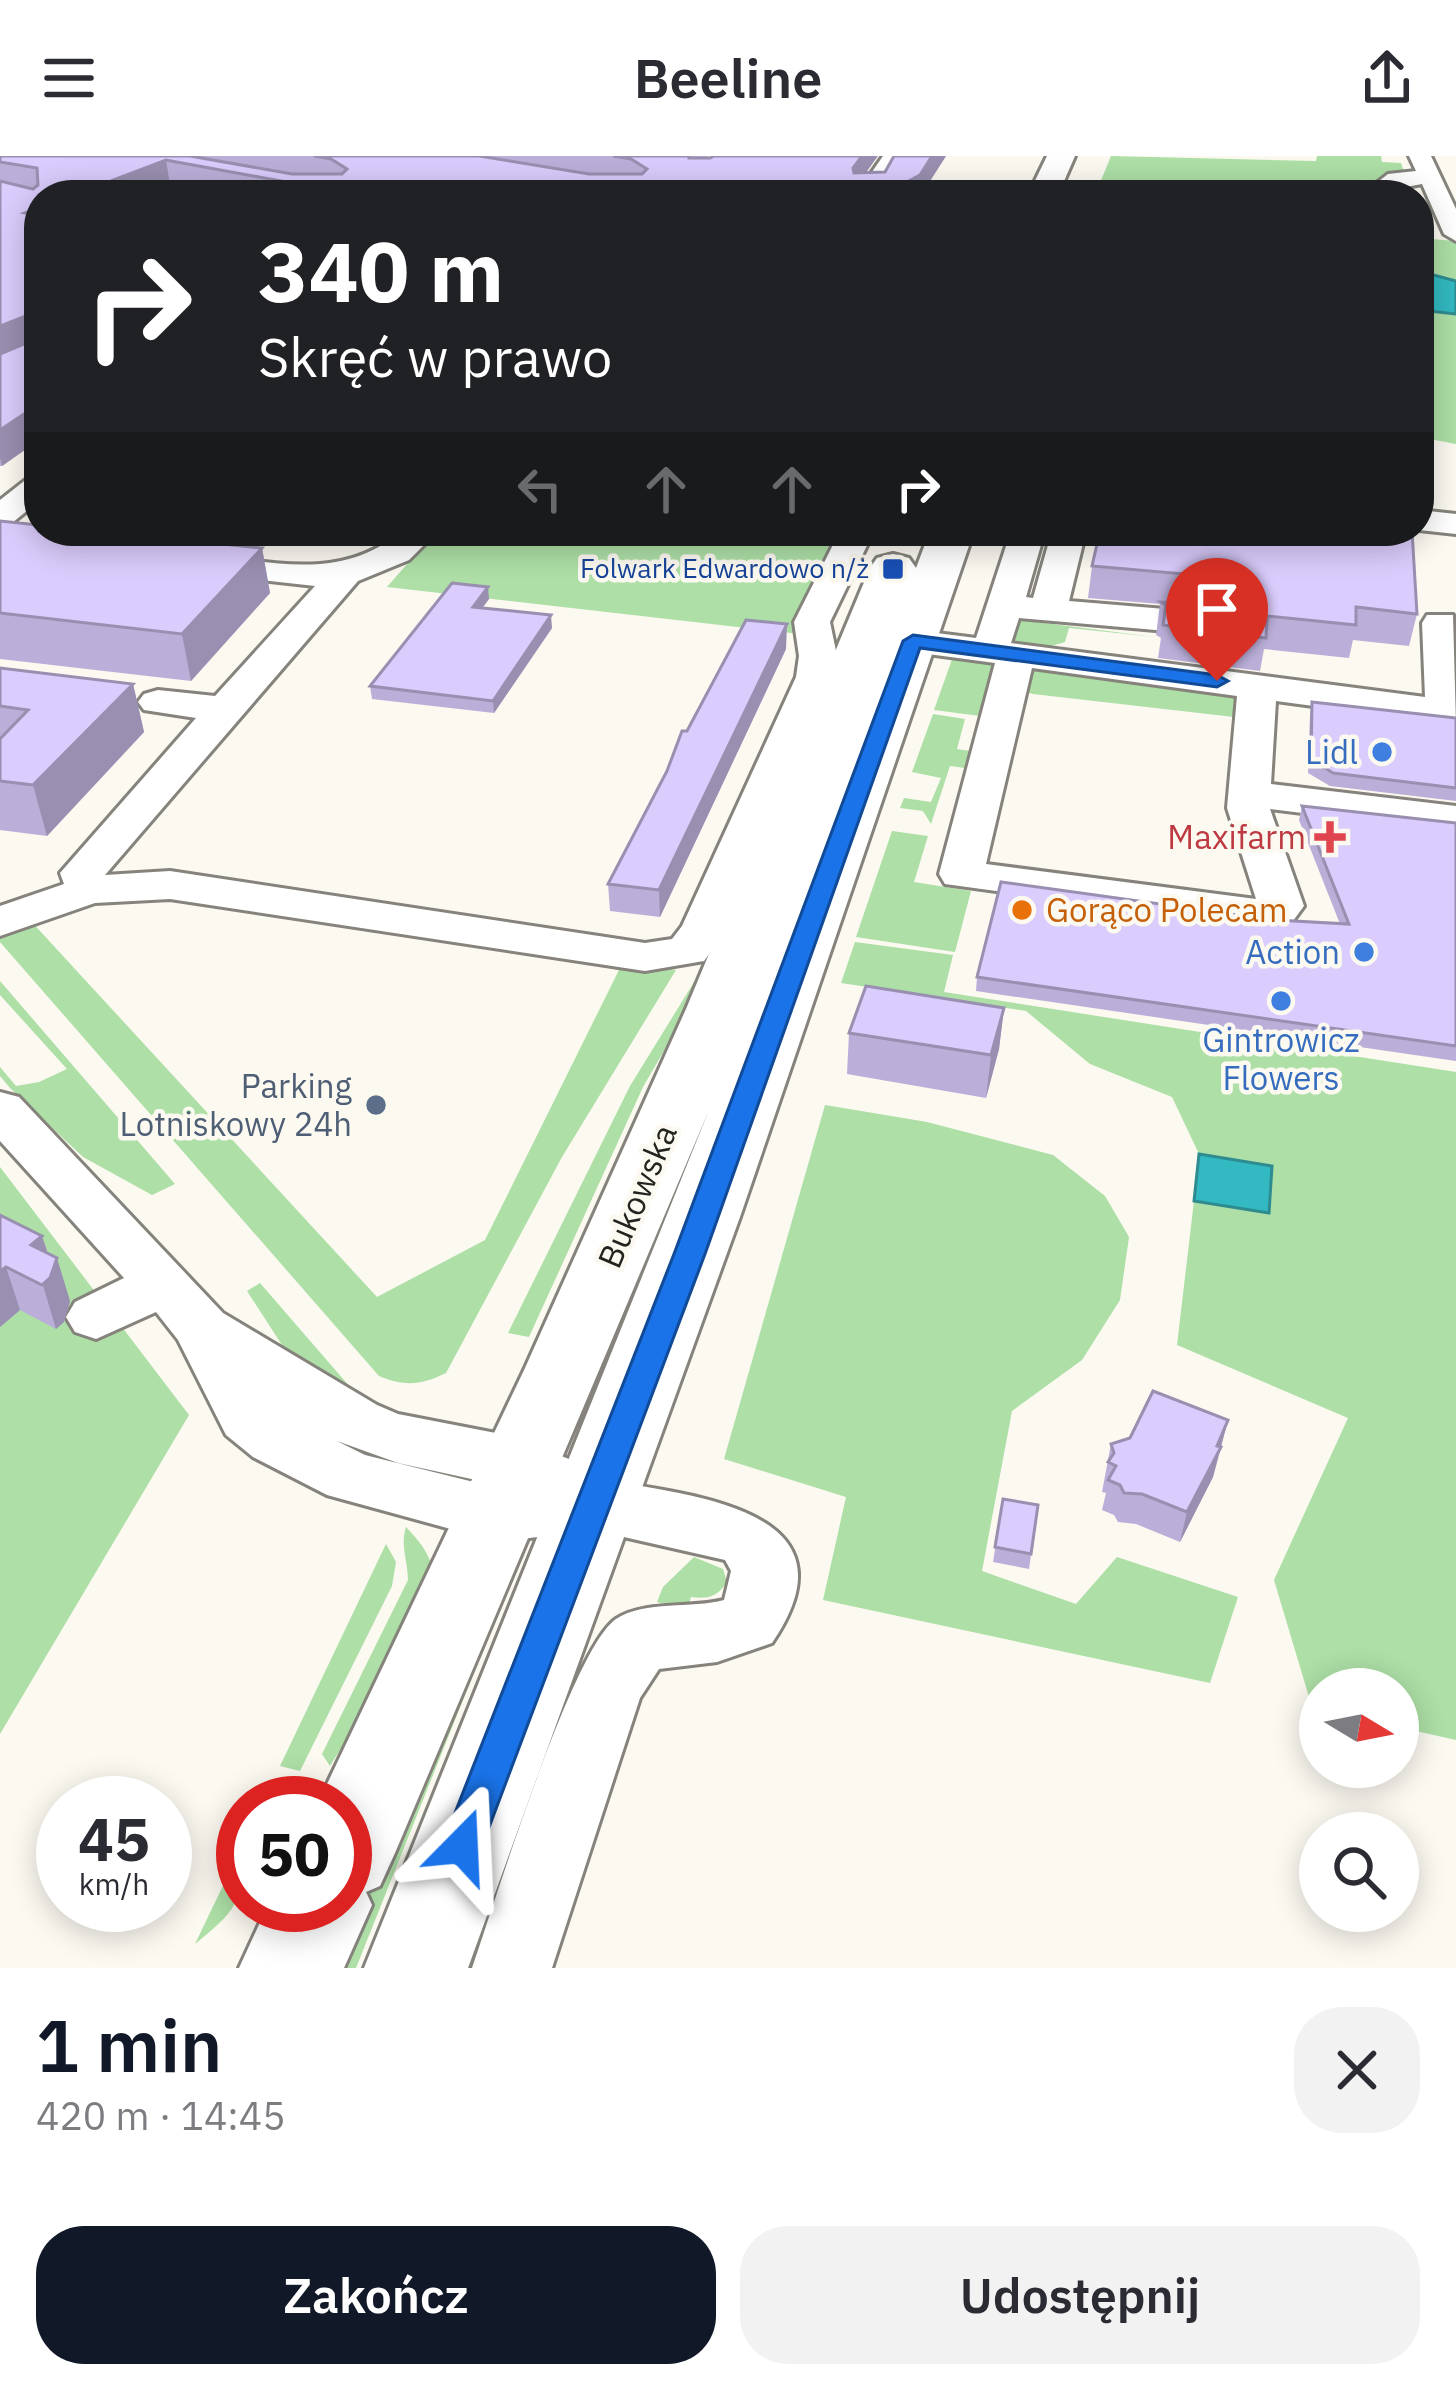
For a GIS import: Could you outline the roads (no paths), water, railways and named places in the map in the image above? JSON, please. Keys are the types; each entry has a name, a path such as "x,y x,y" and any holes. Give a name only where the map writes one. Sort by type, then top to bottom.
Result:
{"main road":[{"name":"Bukowska","path":"416,1968 537,1494 718,1009 902,546"},
{"name":"Bukowska","path":"372,1803 537,1494 712,1194 947,546"},
{"path":"291,1968 308,1932"}],"street":[{"path":"1392,180 1425,166"},
{"path":"1434,208 1456,236"},
{"path":"0,516 24,497"},
{"path":"159,559 343,578 376,567 402,546"},
{"path":"0,922 89,890 170,885 616,953 666,956 687,951 704,930 815,677 818,656 812,622 850,546"},
{"path":"1023,546 1005,606 1004,652 961,874 1274,915 1281,907 1248,808 1257,686"},
{"path":"1049,606 1065,546"},
{"path":"89,890 82,873 93,857 343,578"},
{"path":"1005,606 1049,606 1201,623"},
{"path":"913,641 1257,686 1450,686 1440,623"},
{"path":"158,702 227,710"},
{"path":"1250,794 1456,819"},
{"path":"0,1109 183,1305 248,1418 298,1455 363,1481 537,1494 721,1529 748,1541 765,1568 765,1587 748,1622 736,1628 639,1641 608,1686 512,1968"},
{"path":"96,1317 183,1305"}],"water":[{"path":"1434,275 1456,281 1456,314 1434,312"},
{"path":"1199,1154 1272,1166 1269,1213 1194,1201"}],"place":[{"name":"Folwark Edwardowo n/ż","path":"893,569"},
{"name":"Lidl","path":"1382,752"},
{"name":"Maxifarm","path":"1330,837"},
{"name":"Gorąco Polecam","path":"1022,910"},
{"name":"Action","path":"1364,952"},
{"name":"Gintrowicz Flowers","path":"1281,1001"},
{"name":"Parking Lotniskowy 24h","path":"376,1105"}]}
